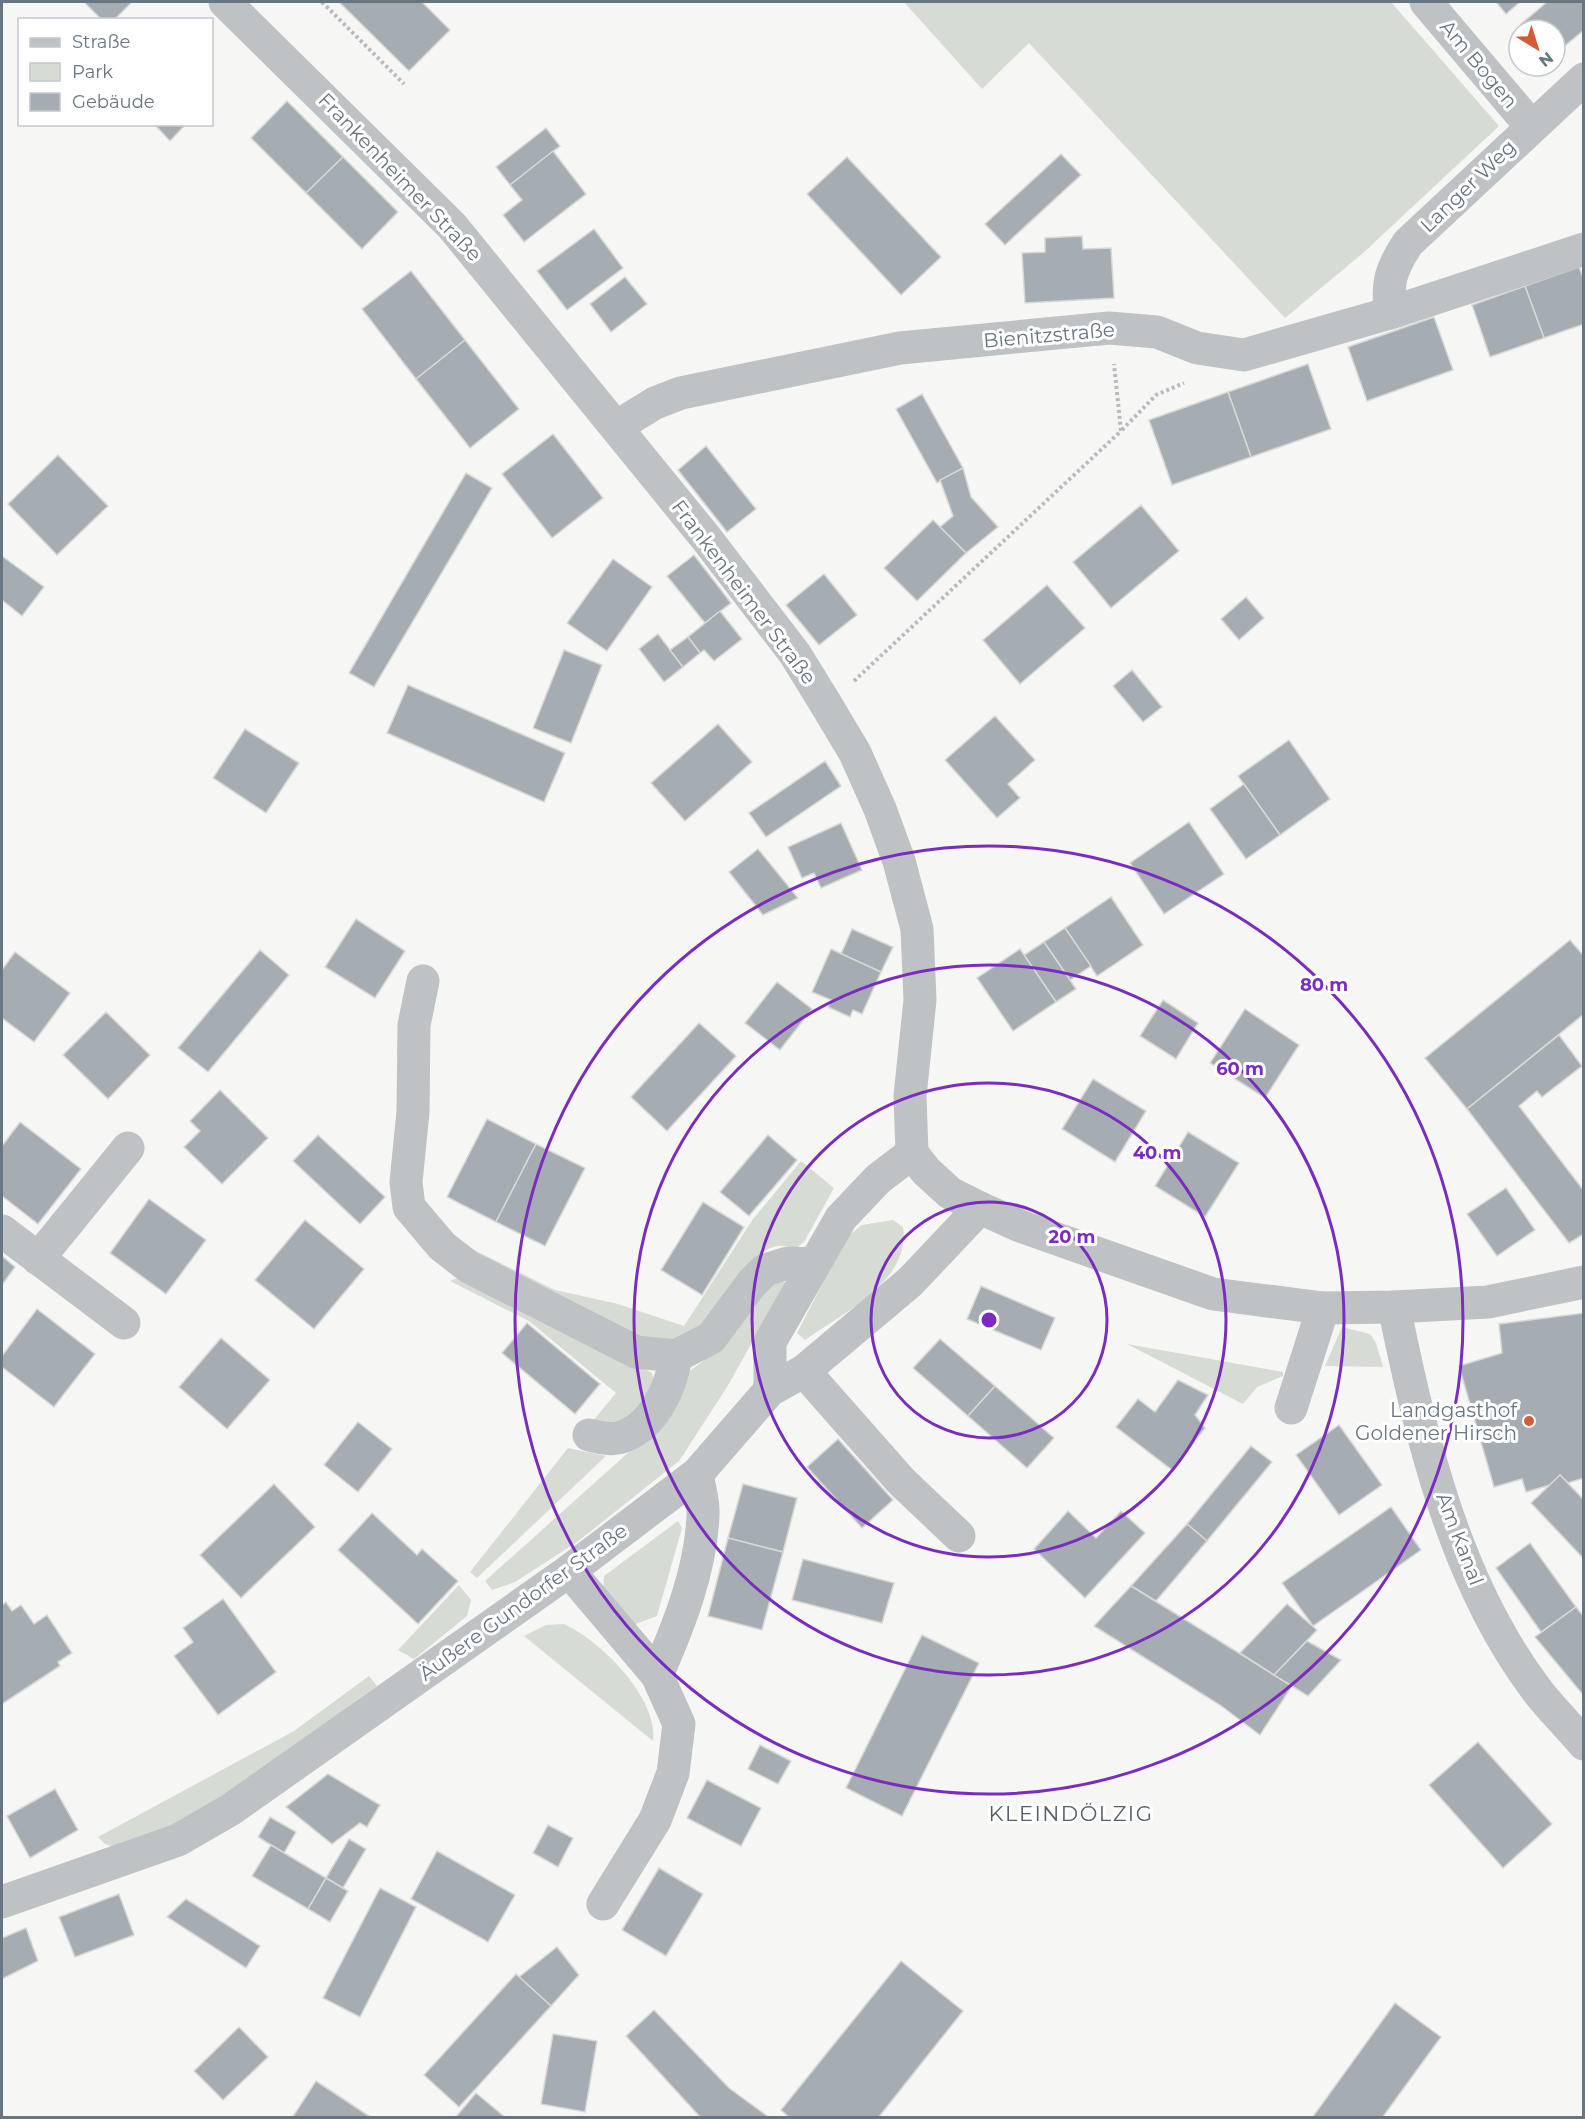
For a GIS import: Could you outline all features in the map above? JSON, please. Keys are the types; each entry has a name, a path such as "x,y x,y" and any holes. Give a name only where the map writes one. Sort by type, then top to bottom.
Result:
{"street":[{"name":"Frankenheimer Straße","path":"225,2 452,226 795,654 827,706 855,753 880,809 898,861 917,929 920,1000 910,1096 912,1153"},
{"name":"Am Bogen","path":"1426,2 1531,126"},
{"name":"Langer Weg","path":"1390,313 1388,291 1392,269 1408,243 1584,79"},
{"name":"Bienitzstraße","path":"616,428 655,403 681,393 900,348 1110,328 1157,332 1197,348 1244,355 1390,313 1584,249"},
{"path":"423,981 414,1025 412,1112 406,1182 410,1207 442,1246 469,1267 636,1352 676,1356 711,1338 752,1282 765,1270 788,1263 814,1264"},
{"path":"38,1259 128,1148"},
{"path":"770,1390 770,1342 841,1218 878,1179 912,1153 926,1171 950,1193 980,1208 1020,1226 1213,1294 1323,1308 1394,1307 1488,1302 1584,1282"},
{"name":"Äußere Gundorfer Straße","path":"2,1902 178,1840 230,1810 569,1571 697,1474 770,1390 804,1371 910,1282 980,1208"},
{"path":"2,1231 124,1323"},
{"name":"Am Kanal","path":"1394,1307 1408,1374 1433,1466 1463,1554 1486,1606 1513,1654 1536,1689 1584,1744"},
{"path":"1291,1408 1323,1308"},
{"path":"589,1435 617,1439 633,1431 650,1418 669,1385 676,1356"},
{"path":"804,1371 901,1481 959,1536"},
{"path":"657,1675 678,1627 700,1550 704,1513 697,1474"},
{"path":"569,1571 657,1675 679,1724 673,1773 655,1820 603,1904"}],"path":[{"path":"322,2 404,84"},
{"path":"1110,328 1121,431"},
{"path":"827,706 1121,431 1156,395 1185,382"}],"green space":[{"path":"904,2 1391,2 1499,126 1363,253 1285,318 1029,43 982,89"},
{"path":"801,1161 834,1188 804,1242 796,1248 778,1246 758,1256 716,1316 698,1329 678,1338 646,1341 614,1332 551,1300 472,1249 555,1290 618,1304 684,1326 753,1219"},
{"path":"893,1220 903,1227 903,1246 896,1264 886,1279 855,1307 805,1340 797,1333 846,1238 862,1225"},
{"path":"463,1276 652,1373 656,1385 629,1423 592,1422 616,1393 529,1321 450,1281"},
{"path":"767,1280 786,1282 727,1387 679,1461 577,1542 515,1582 492,1590 485,1581 658,1426 686,1374 712,1354"},
{"path":"1342,1327 1370,1334 1376,1343 1383,1367 1325,1366"},
{"path":"1127,1344 1283,1372 1283,1376 1257,1387 1243,1404"},
{"path":"568,1448 606,1456 477,1578 470,1572"},
{"path":"678,1521 682,1528 657,1616 633,1625 603,1594 604,1576"},
{"path":"459,1585 471,1600 467,1616 414,1659 398,1650"},
{"path":"564,1624 579,1632 610,1657 637,1690 652,1724 653,1741 524,1636 546,1625"},
{"path":"369,1676 377,1686 218,1802 184,1822 118,1848 105,1844 98,1837 294,1731"}],"building":[{"path":"84,2 132,2 116,18 100,18"},
{"path":"339,2 422,2 450,30 409,71"},
{"path":"1496,2 1520,2 1506,14"},
{"path":"1547,2 1584,2 1584,30 1567,44 1567,18 1528,18"},
{"path":"287,101 343,157 306,193 251,138"},
{"path":"156,126 184,126 170,141"},
{"path":"546,128 560,146 510,185 496,167"},
{"path":"553,151 586,194 524,242 503,215 522,200 510,185"},
{"path":"1061,154 1081,175 1005,245 985,224"},
{"path":"343,157 398,212 362,249 306,193"},
{"path":"847,157 941,257 901,295 807,194"},
{"path":"594,229 623,268 567,310 537,271"},
{"path":"1082,236 1083,249 1111,248 1114,298 1025,303 1022,253 1045,252 1045,238"},
{"path":"1579,267 1584,280 1584,324 1544,338 1525,286"},
{"path":"411,271 465,340 416,379 362,309"},
{"path":"625,277 647,304 611,332 590,304"},
{"path":"1525,286 1544,338 1490,357 1472,305"},
{"path":"1434,317 1453,370 1367,401 1348,347"},
{"path":"465,340 519,409 470,448 416,379"},
{"path":"1308,364 1331,429 1251,457 1228,392"},
{"path":"1228,392 1251,457 1172,485 1149,420"},
{"path":"922,394 963,468 937,483 896,409"},
{"path":"553,434 603,498 552,538 502,474"},
{"path":"706,446 756,509 727,532 678,470"},
{"path":"58,455 108,506 57,555 8,504"},
{"path":"963,468 971,497 998,527 966,553 940,527 953,516 940,480"},
{"path":"466,473 492,488 374,687 349,673"},
{"path":"1141,505 1179,551 1111,608 1073,562"},
{"path":"933,520 966,553 917,601 884,568"},
{"path":"694,555 731,603 705,623 667,576"},
{"path":"2,556 44,587 22,616 2,600"},
{"path":"613,559 652,587 607,651 567,623"},
{"path":"824,574 857,615 819,645 786,605"},
{"path":"1047,585 1085,628 1020,684 983,640"},
{"path":"1246,597 1264,618 1239,640 1221,619"},
{"path":"720,611 742,639 714,661 704,650 700,653 688,637"},
{"path":"658,634 683,667 664,682 639,649"},
{"path":"688,637 700,653 683,667 670,650"},
{"path":"564,650 602,665 571,743 533,728"},
{"path":"1132,670 1162,707 1143,722 1113,686"},
{"path":"408,685 565,753 544,802 387,733"},
{"path":"995,716 1035,760 1008,784 1020,798 997,818 945,760"},
{"path":"718,724 752,762 685,821 651,783"},
{"path":"245,729 299,763 266,813 213,778"},
{"path":"1289,740 1330,799 1280,835 1238,776"},
{"path":"825,761 841,786 766,837 749,813"},
{"path":"1244,784 1280,835 1246,859 1210,809"},
{"path":"1189,822 1224,874 1164,914 1130,863"},
{"path":"841,823 862,870 821,888 814,873 802,878 788,847"},
{"path":"758,849 798,898 763,915 729,872"},
{"path":"1111,897 1143,945 1097,976 1065,928"},
{"path":"356,919 405,951 375,998 325,967"},
{"path":"1065,928 1091,966 1070,980 1044,942"},
{"path":"852,929 893,947 881,972 841,954"},
{"path":"1570,940 1584,956 1584,1014 1467,1109 1425,1058"},
{"path":"1044,942 1076,989 1056,1002 1024,955"},
{"path":"831,949 881,972 862,1014 853,1010 850,1017 828,1007 831,1000 812,992"},
{"path":"1020,949 1056,1002 1013,1031 977,978"},
{"path":"260,950 289,975 208,1072 178,1048"},
{"path":"15,952 70,993 34,1042 2,1018 2,970"},
{"path":"777,982 812,1009 780,1050 745,1023"},
{"path":"1163,1000 1198,1023 1176,1059 1140,1036"},
{"path":"1245,1009 1299,1045 1265,1098 1210,1063"},
{"path":"106,1012 150,1055 108,1099 63,1055"},
{"path":"699,1023 736,1056 667,1131 631,1097"},
{"path":"1559,1035 1582,1066 1542,1097 1537,1091 1519,1106 1584,1191 1584,1234 1569,1243 1467,1109"},
{"path":"1093,1079 1146,1111 1115,1162 1062,1129"},
{"path":"220,1090 268,1138 222,1184 184,1147 200,1131 190,1121"},
{"path":"487,1119 536,1144 496,1222 447,1197"},
{"path":"20,1122 81,1169 38,1224 2,1196 2,1146"},
{"path":"1188,1132 1239,1163 1205,1217 1155,1186"},
{"path":"318,1135 385,1197 360,1224 293,1161"},
{"path":"768,1135 797,1160 749,1216 720,1192"},
{"path":"536,1144 585,1168 545,1246 496,1222"},
{"path":"1506,1188 1535,1230 1497,1256 1467,1214"},
{"path":"149,1199 206,1240 166,1294 110,1253"},
{"path":"703,1202 744,1227 702,1295 661,1270"},
{"path":"305,1220 364,1269 314,1329 255,1280"},
{"path":"2,1256 15,1267 2,1285"},
{"path":"981,1286 1055,1318 1041,1350 967,1319"},
{"path":"37,1309 95,1354 54,1407 2,1367 2,1356"},
{"name":"Landgasthof Goldener Hirsch","path":"1584,1313 1584,1478 1568,1483 1560,1475 1550,1485 1526,1492 1522,1479 1494,1487 1459,1366 1502,1353 1499,1324"},
{"path":"527,1323 600,1384 575,1414 502,1353"},
{"path":"221,1338 270,1380 227,1429 179,1387"},
{"path":"940,1339 995,1386 968,1416 913,1368"},
{"path":"1178,1380 1208,1395 1195,1415 1205,1428 1172,1470 1116,1427 1138,1399 1155,1412"},
{"path":"995,1386 1054,1438 1027,1468 968,1416"},
{"path":"358,1422 392,1449 358,1492 324,1465"},
{"path":"1339,1425 1382,1485 1339,1515 1296,1455"},
{"path":"838,1439 893,1500 862,1528 807,1467"},
{"path":"1251,1446 1272,1462 1207,1541 1187,1524"},
{"path":"1560,1475 1584,1500 1584,1559 1531,1503"},
{"path":"274,1484 315,1527 241,1598 200,1555"},
{"path":"743,1484 797,1498 783,1552 728,1538"},
{"path":"1391,1507 1421,1550 1313,1626 1282,1583"},
{"path":"1068,1511 1096,1538 1121,1511 1145,1533 1085,1598 1034,1549"},
{"path":"372,1513 417,1555 422,1549 458,1581 418,1624 338,1550"},
{"path":"1187,1524 1207,1541 1156,1601 1131,1586"},
{"path":"728,1538 783,1552 762,1630 708,1616"},
{"path":"1530,1543 1576,1607 1541,1632 1496,1568"},
{"path":"803,1559 894,1583 882,1623 792,1600"},
{"path":"1131,1586 1292,1686 1260,1735 1220,1705 1094,1626"},
{"path":"223,1599 276,1672 218,1715 174,1656 193,1642 183,1628"},
{"path":"6,1602 12,1611 21,1605 34,1624 47,1615 72,1653 58,1662 60,1666 2,1704 2,1605"},
{"path":"1287,1604 1317,1630 1274,1675 1240,1653"},
{"path":"1576,1607 1584,1617 1584,1696 1535,1637"},
{"path":"922,1635 979,1663 902,1816 846,1788"},
{"path":"1307,1641 1341,1660 1308,1696 1274,1675"},
{"path":"1478,1742 1552,1824 1503,1868 1429,1785"},
{"path":"760,1745 791,1761 778,1784 748,1769"},
{"path":"328,1774 380,1805 367,1827 360,1823 332,1844 286,1807"},
{"path":"707,1780 761,1808 741,1846 687,1818"},
{"path":"55,1789 78,1830 30,1858 7,1816"},
{"path":"270,1817 296,1832 284,1853 258,1837"},
{"path":"548,1825 573,1838 558,1867 533,1853"},
{"path":"349,1839 366,1849 343,1888 326,1878"},
{"path":"271,1845 326,1878 308,1909 252,1876"},
{"path":"437,1851 515,1895 488,1942 411,1899"},
{"path":"659,1868 703,1894 666,1956 622,1930"},
{"path":"326,1878 348,1891 330,1922 308,1909"},
{"path":"380,1888 416,1907 360,2017 323,1998"},
{"path":"119,1894 134,1935 75,1957 59,1917"},
{"path":"186,1899 260,1946 246,1968 167,1917"},
{"path":"26,1928 38,1961 2,1979 2,1938"},
{"path":"557,1947 579,1975 551,2006 519,1977"},
{"path":"901,1961 963,2011 878,2118 790,2118 781,2110"},
{"path":"516,1974 551,2006 459,2107 424,2075"},
{"path":"1395,2003 1441,2037 1382,2118 1312,2118"},
{"path":"654,2010 729,2088 770,2118 701,2118 626,2036"},
{"path":"239,2027 268,2057 223,2100 194,2071"},
{"path":"553,2034 597,2041 585,2112 541,2104"},
{"path":"316,2081 372,2118 292,2118"},
{"path":"476,2093 506,2118 455,2118"}],"place":[{"name":"Landgasthof Goldener Hirsch","path":"1529,1421"}],"district":[{"name":"KLEINDÖLZIG","path":"1071,1814"}]}
